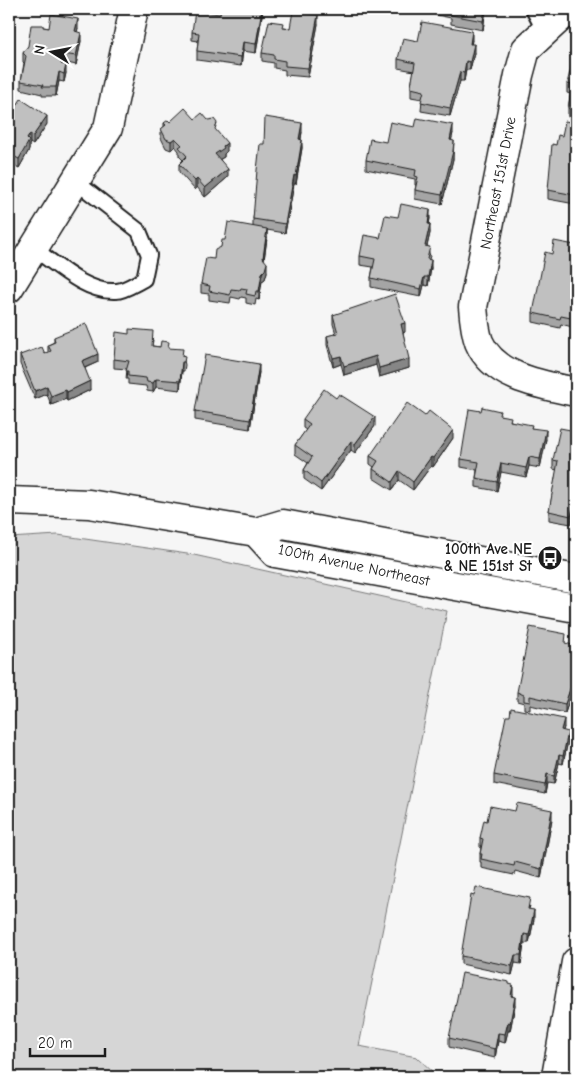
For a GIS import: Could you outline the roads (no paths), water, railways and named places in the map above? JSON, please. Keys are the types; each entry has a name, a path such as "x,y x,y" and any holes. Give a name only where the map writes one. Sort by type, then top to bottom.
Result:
{"street":[{"path":"9,288 108,128 134,9"},
{"name":"Northeast 151st Drive","path":"576,12 539,19 526,49 519,75 473,307 480,343 493,362 528,381 576,392"},
{"name":"100th Avenue Northeast","path":"9,501 90,504 256,532 284,524 576,579"},
{"name":"100th Avenue Northeast","path":"256,532 276,552 576,608"},
{"path":"556,1077 576,962"}],"lane":[{"path":"33,248 85,283 100,289 117,292 144,279 150,254 139,231 75,181"}],"place":[{"name":"100th Ave NE & NE 151st St","path":"550,558"}]}
